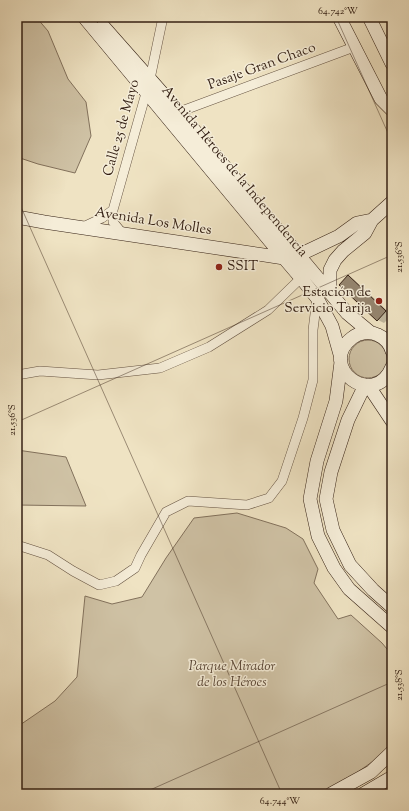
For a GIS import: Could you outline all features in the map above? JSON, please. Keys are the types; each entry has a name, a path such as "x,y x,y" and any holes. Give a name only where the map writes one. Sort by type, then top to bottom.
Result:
{"street":[{"name":"Avenida Héroes de la Independencia","path":"84,17 148,85 180,112 347,313 371,333 380,335 392,351"},
{"name":"Avenida Héroes de la Independencia","path":"95,17 286,261 317,298 332,326 341,360 336,401 317,461 310,499 318,536 334,568 349,589 392,627"},
{"name":"Calle 25 de Mayo","path":"113,210 148,85 163,17"},
{"path":"339,17 381,100 392,110"},
{"path":"369,17 392,64"},
{"name":"Pasaje Gran Chaco","path":"180,112 354,47"},
{"path":"330,293 330,270 335,260 364,233 372,220 392,202"},
{"path":"81,228 102,218 113,210"},
{"path":"113,210 113,222 122,233"},
{"name":"Avenida Los Molles","path":"17,217 286,261"},
{"path":"286,261 339,236 357,223 372,220"},
{"path":"17,375 40,371 98,375 160,368 209,346 268,310 301,278"},
{"path":"17,545 48,555 73,571 99,584 116,581 136,568 141,555 166,512 188,501 247,505 269,498 282,481 313,380 313,330 317,298"},
{"path":"371,333 362,333 350,339 342,349 341,360 343,370 349,378 356,383 367,385 376,384 384,380 392,367"},
{"path":"367,385 392,421"},
{"path":"367,385 348,420 331,472 326,499 333,530 350,565 373,590 392,607"},
{"path":"331,794 371,772 392,752"},
{"path":"362,794 392,777"}],"green space":[{"path":"17,17 36,17 48,31 68,79 86,102 91,136 75,173 17,157"},
{"path":"364,340 372,340 382,345 386,352 386,366 382,373 372,378 364,378 354,373 352,370 349,363 349,355 354,345 357,343"},
{"path":"17,450 66,457 86,506 17,505"},
{"name":"Parque Mirador de los Héroes","path":"237,513 286,528 303,539 318,569 314,583 338,619 351,615 382,643 392,655 392,740 382,755 345,781 320,794 17,794 17,727 55,701 77,677 85,596 112,604 142,597 166,558 194,518"}],"building":[{"path":"348,275 386,311 377,321 339,285"}],"place":[{"name":"SSIT","path":"219,267"},
{"name":"Estación de Servicio Tarija","path":"379,301"}]}
